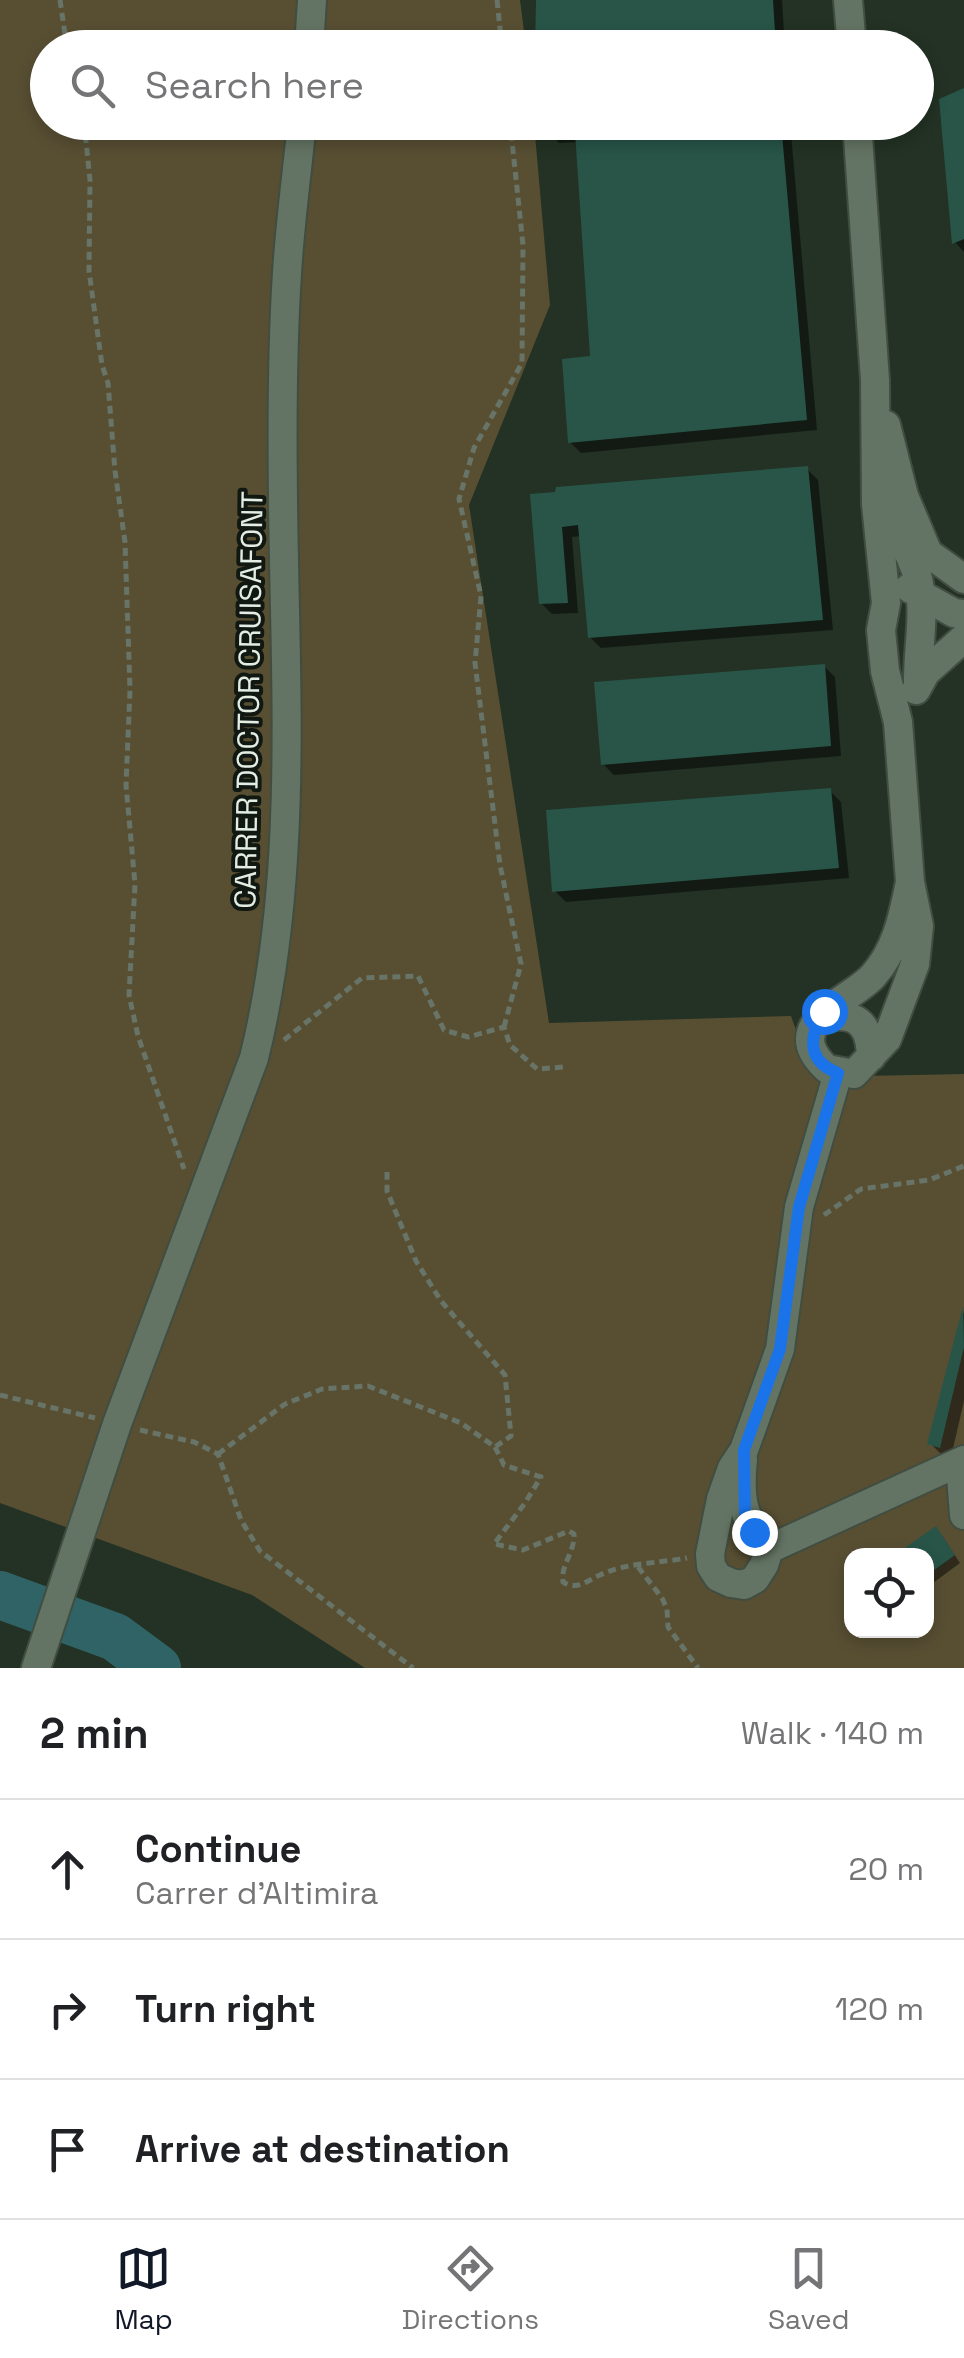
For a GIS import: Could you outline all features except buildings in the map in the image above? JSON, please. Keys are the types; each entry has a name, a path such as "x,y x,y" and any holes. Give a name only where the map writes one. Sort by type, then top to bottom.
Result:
{"street":[{"path":"310,30 312,0"},
{"path":"848,0 850,30"},
{"name":"CARRER DOCTOR CRUISAFONT","path":"36,1668 117,1424 250,1066 269,996 282,908 287,710 283,399 287,274 300,140"},
{"path":"858,140 875,380 876,504 883,550 908,593 918,686"},
{"path":"875,380 904,496 928,553 960,605"},
{"path":"896,468 895,512 900,538 917,574 881,630 885,672 898,722 910,882 919,926 915,964 887,1039 854,1074 838,1073 817,1060 812,1049 813,1031 841,997 872,978 900,932 910,882"},
{"path":"908,593 960,605"},
{"path":"898,722 960,605"},
{"path":"820,1018 837,1014 859,1022 870,1036 871,1057"},
{"path":"838,1073 811,1158 794,1236 780,1349 722,1499 711,1566 718,1577 744,1584 755,1579 769,1549 962,1462 964,1515"},
{"path":"744,1450 745,1516 769,1549"}],"path":[{"path":"60,0 64,30"},
{"path":"497,0 500,30"},
{"path":"86,140 90,271 102,365 108,383 125,542 130,690 126,784 135,884 129,995 138,1036 184,1169"},
{"path":"512,140 523,245 522,363 474,448 458,500 480,596 475,663 500,865 520,964 504,1028 510,1045 537,1069 564,1067"},
{"path":"250,1066 362,978 418,976 444,1030 468,1036 504,1028"},
{"path":"794,1236 860,1190 930,1180 964,1166"},
{"path":"387,1172 387,1191 416,1262 440,1301 504,1374 511,1436 495,1448"},
{"path":"218,1454 285,1404 322,1389 368,1386 461,1424 495,1448 504,1465 541,1477 494,1544 523,1550 569,1531 574,1534 575,1547 562,1574 563,1582 570,1586 580,1586 602,1573 710,1554"},
{"path":"0,1394 68,1412"},
{"path":"194,1442 218,1454 241,1520 260,1552 413,1668"},
{"path":"638,1567 662,1598 668,1627 698,1668"}],"shaded area":[{"path":"0,0 520,0 524,30 30,30 30,140 535,140 550,305 469,505 549,1023 791,1016 813,1077 964,1074 964,1668 365,1668 252,1595 0,1503"}],"waterway":[{"path":"0,1595 115,1637 157,1668"}],"route":[{"path":"754,1532 745,1516 742,1494 744,1450 780,1349 795,1226 838,1073 817,1060 812,1049 813,1031 824,1011"}]}
